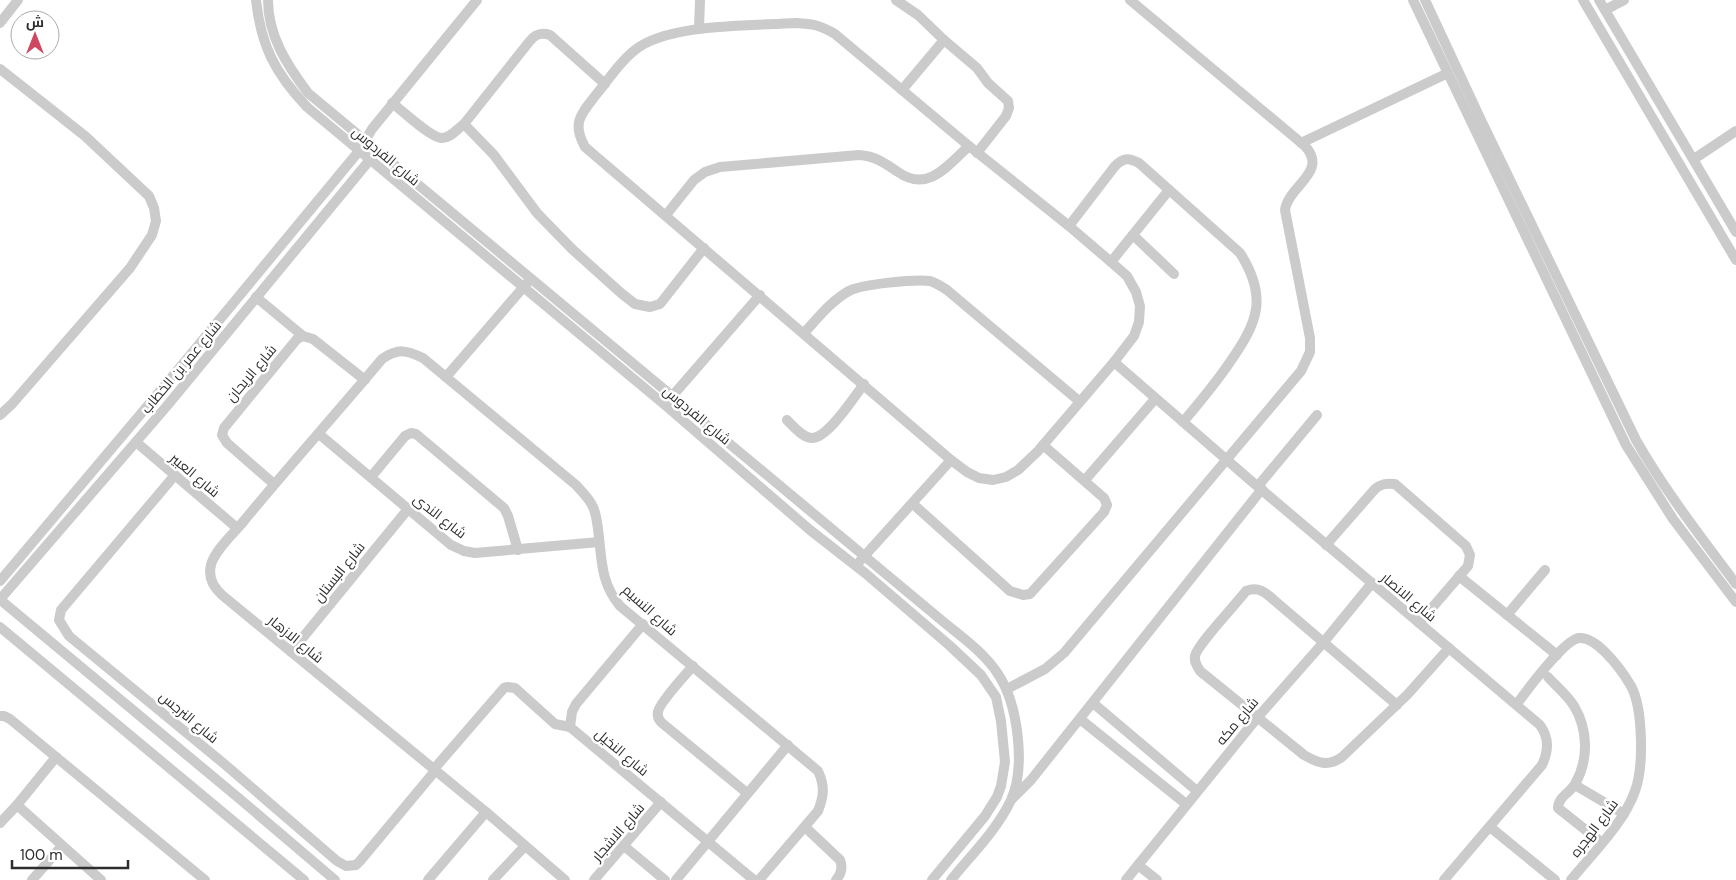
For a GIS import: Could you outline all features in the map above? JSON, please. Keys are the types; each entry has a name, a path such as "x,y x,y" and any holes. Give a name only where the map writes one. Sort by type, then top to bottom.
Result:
{"street":[{"path":"0,22 18,0"},
{"name":"شارع الفردوس","path":"256,0 260,31 272,58 285,81 307,107 665,405 810,530 856,566 969,662 989,685 996,697 999,708 1004,750 1004,773 1001,786 997,797 985,816 932,880"},
{"name":"شارع الفردوس","path":"268,0 270,23 275,40 294,76 308,93 975,648 998,674 1012,705 1018,744 1016,783 1011,800 991,831 951,880"},
{"name":"شارع عمر بن الخطاب","path":"0,581 359,151 372,129 477,0"},
{"path":"699,29 700,0"},
{"path":"666,215 694,180 705,172 720,166 868,155 914,180 924,180 932,178 973,149 1006,116 1009,108 1008,101 988,83 977,68 918,15 896,0"},
{"path":"1006,689 1045,669 1064,653 1301,370 1310,352 1310,338 1285,210 1290,196 1312,170 1311,155 1301,143 1130,0"},
{"path":"1413,0 1432,28 1636,440 1682,512 1736,584"},
{"path":"1583,0 1736,260"},
{"path":"1599,0 1736,232"},
{"path":"1605,10 1624,0"},
{"path":"1427,1 1432,28 1448,73 1626,445 1673,519 1736,602"},
{"path":"796,23 821,26 834,34 1069,226 1127,276 1136,292 1140,306 1139,322 1134,336 1114,362 1018,470 1006,477 993,480 980,478 967,472 585,147 581,140 578,122 584,111 625,59 636,49 652,40 668,34 699,29 796,23"},
{"path":"392,104 433,136 441,138 452,134 464,124 534,36 540,34 550,35 605,84"},
{"path":"902,90 944,40"},
{"path":"0,69 85,136 149,196 154,208 156,221 152,235 130,268 12,404 0,415"},
{"path":"1301,143 1448,73"},
{"path":"464,124 494,155 537,213 572,249 635,304 650,307 660,304 704,248"},
{"path":"1694,159 1736,131"},
{"name":"شارع عمر بن الخطاب","path":"1,600 193,374 377,151"},
{"path":"1069,226 1115,166 1126,158 1131,158 1240,253 1248,266 1254,280 1256,295 1256,310 1253,324 1247,338 1223,373 1183,422"},
{"path":"1111,262 1169,190"},
{"path":"469,243 476,234"},
{"path":"1133,235 1174,274"},
{"path":"446,376 530,278"},
{"path":"804,333 840,296 851,290 863,286 912,281 937,283 1079,401"},
{"path":"665,405 760,296"},
{"path":"256,297 302,336 313,339 365,380"},
{"name":"شارع الريحان","path":"274,484 227,443 222,435 224,428 297,339 302,336"},
{"name":"شارع النسيم","path":"365,380 382,360 391,353 406,351 423,358 576,485 593,508 602,572 612,596 620,606 815,768 822,780 823,799 818,811 759,880"},
{"name":"شارع الانصار","path":"1114,362 1226,460 1516,704 1540,725 1544,731 1547,740 1546,756 1537,772 1444,880"},
{"path":"182,365 193,374"},
{"name":"شارع الازهار","path":"365,380 274,484 213,558 210,574 212,582 222,595 486,812 565,880"},
{"path":"787,420 805,436 818,437 828,431 864,384"},
{"path":"1085,480 1156,399"},
{"path":"1011,800 1031,780 1093,703 1317,415"},
{"path":"371,477 405,436 411,433 416,434 504,508 518,550"},
{"name":"شارع الندى","path":"319,434 451,545 464,552 518,550 599,542"},
{"name":"شارع العبير","path":"136,442 238,528"},
{"path":"913,504 1010,591 1022,595 1030,594 1104,512 1106,505 1104,498 1043,444"},
{"path":"856,566 951,460"},
{"path":"59,648 69,636 60,620 61,610 175,476"},
{"path":"1326,545 1380,485 1387,483 1395,484 1466,546 1470,555 1468,566 1419,623"},
{"name":"شارع البستان","path":"291,652 408,510"},
{"path":"1507,615 1545,570"},
{"path":"1459,576 1557,655"},
{"name":"شارع مكه","path":"1126,880 1257,718 1323,643 1372,583"},
{"path":"1397,705 1262,590 1257,588 1246,591 1201,644 1195,658 1196,665 1200,671 1304,755 1323,764 1336,761 1342,757 1397,705 1449,648"},
{"path":"1,600 335,880"},
{"path":"570,727 572,712 576,704 644,624"},
{"path":"0,627 304,880"},
{"name":"شارع النرجس","path":"69,636 222,762 340,864 346,866 356,864 434,770"},
{"name":"شارع الهجره","path":"1516,704 1566,645 1579,638 1588,639 1599,646 1610,657 1631,687 1640,727 1639,775 1636,791 1624,814 1570,880"},
{"path":"693,666 660,705 657,714 659,719 747,793"},
{"path":"1548,677 1574,705 1584,727 1585,755 1582,769 1574,785 1560,800 1558,808 1602,843"},
{"name":"شارع النخيل","path":"434,770 504,688 515,688 555,724 570,727 754,880"},
{"path":"1093,703 1197,791"},
{"path":"0,716 10,719 203,879"},
{"path":"1080,719 1186,804"},
{"path":"676,880 788,746"},
{"path":"0,823 56,757"},
{"path":"1574,785 1624,814"},
{"name":"شارع الاشجار","path":"594,880 662,802"},
{"path":"17,805 101,880"},
{"path":"428,880 486,812"},
{"path":"1490,826 1555,880"},
{"path":"805,827 840,860 842,864 841,869 836,880"},
{"path":"286,839 297,828"},
{"path":"32,880 62,846"},
{"path":"493,880 525,846"},
{"path":"624,846 665,880"},
{"path":"1138,865 1157,880"}]}
